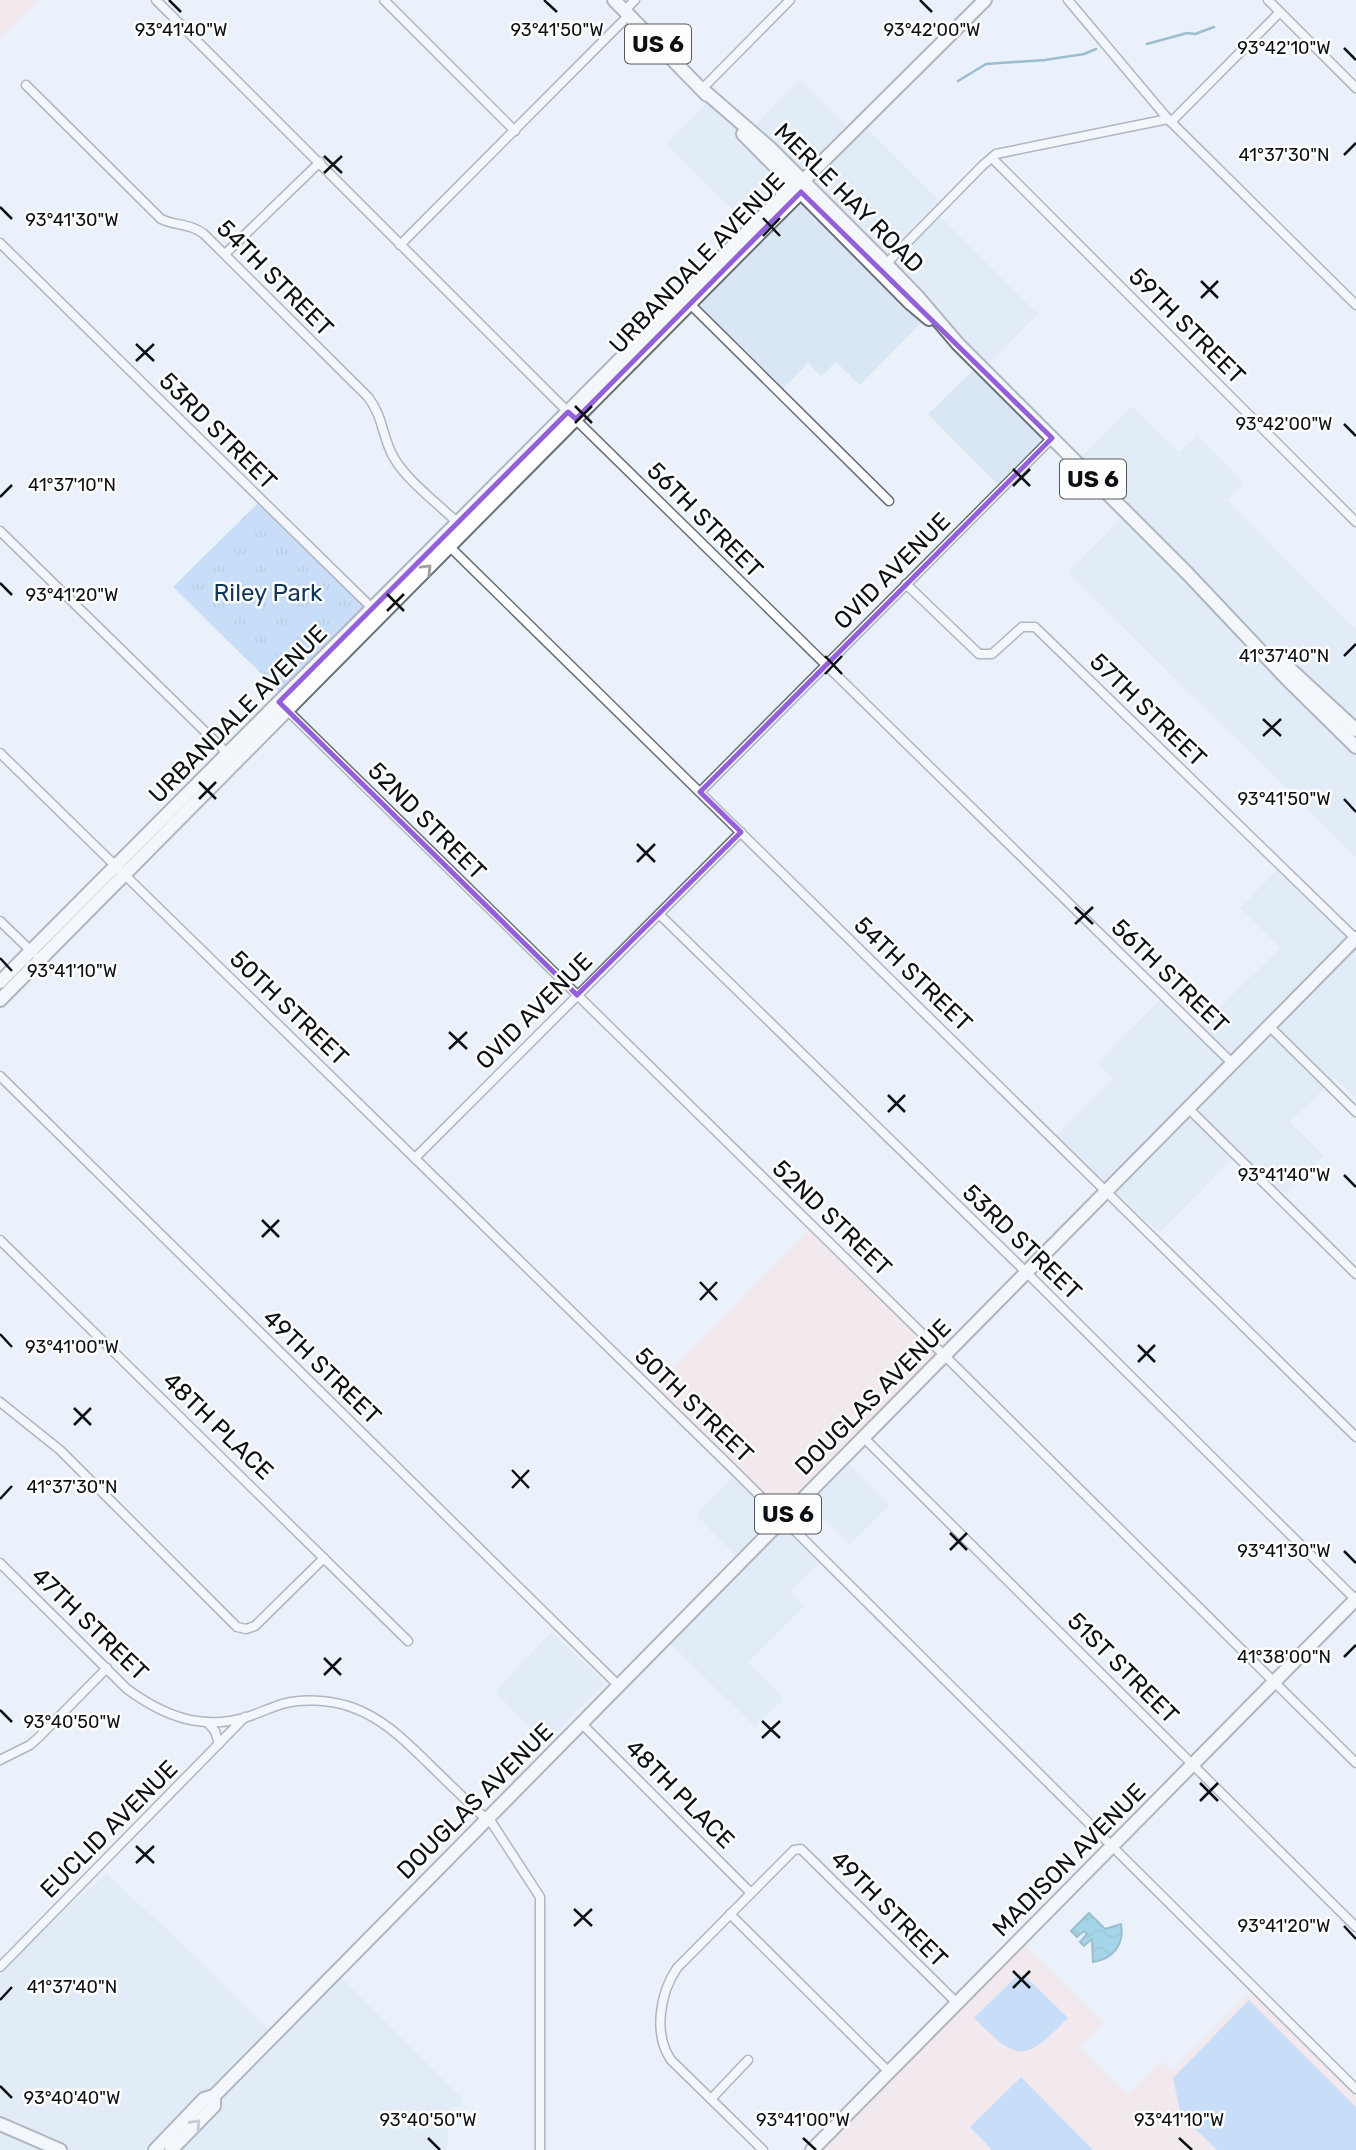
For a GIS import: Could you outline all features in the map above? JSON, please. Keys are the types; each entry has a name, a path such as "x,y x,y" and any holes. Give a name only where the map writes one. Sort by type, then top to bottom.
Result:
{"main road":[{"name":"MERLE HAY ROAD","path":"614,0 702,89 750,130 799,186 882,267 917,296 958,344 1356,747"},
{"name":"URBANDALE AVENUE","path":"0,1000 36,955 985,0"},
{"name":"MERLE HAY ROAD","path":"1243,630 1277,657 1356,730"},
{"name":"DOUGLAS AVENUE","path":"155,2150 204,2099 214,2096 1355,941"},
{"name":"URBANDALE AVENUE","path":"0,982 36,955"},
{"name":"MADISON AVENUE","path":"812,2150 1356,1600"},
{"name":"DOUGLAS AVENUE","path":"171,2150 214,2106 214,2096"},
{"path":"0,2124 60,2150"}],"street":[{"name":"56TH STREET","path":"156,0 826,666 1233,1063"},
{"path":"384,0 515,131"},
{"path":"400,245 515,131 627,13 635,0"},
{"path":"702,89 790,0"},
{"path":"1068,0 1170,120 1356,305"},
{"path":"1268,0 1356,88"},
{"path":"882,267 992,158 1003,152 1170,120 1280,12"},
{"name":"54TH STREET","path":"26,85 161,219 198,229 368,397 380,417 394,458 407,474 462,526"},
{"name":"59TH STREET","path":"992,158 1356,522"},
{"path":"225,254 320,162"},
{"name":"53RD STREET","path":"0,243 376,613"},
{"path":"686,300 889,501"},
{"name":"OVID AVENUE","path":"700,792 1052,438"},
{"path":"0,531 232,758"},
{"name":"54TH STREET","path":"445,542 1356,1437"},
{"name":"57TH STREET","path":"906,584 979,654 992,654 1022,627 1035,626 1355,941"},
{"name":"52ND STREET","path":"283,706 1356,1763"},
{"name":"50TH STREET","path":"0,753 783,1519 1356,2089"},
{"name":"OVID AVENUE","path":"415,1158 741,832"},
{"name":"53RD STREET","path":"659,914 1026,1272 1356,1600"},
{"path":"0,921 36,955"},
{"name":"56TH STREET","path":"1269,1026 1356,1112"},
{"name":"49TH STREET","path":"0,1076 618,1685"},
{"path":"1188,1108 1356,1274"},
{"name":"48TH PLACE","path":"0,1240 408,1641"},
{"path":"0,1402 60,1450 237,1627 246,1629 255,1626 324,1558"},
{"name":"51ST STREET","path":"863,1437 1356,1927"},
{"name":"47TH STREET","path":"1,1565 127,1689 148,1705 171,1716 207,1722 245,1717 298,1701 324,1701 350,1706 386,1724 487,1818 540,1897 540,2150"},
{"path":"0,1760 30,1745 107,1668"},
{"name":"EUCLID AVENUE","path":"0,1967 245,1717"},
{"path":"207,1722 215,1731 219,1744"},
{"name":"48TH PLACE","path":"581,1723 751,1893"},
{"name":"49TH STREET","path":"751,1893 791,1852 798,1849 804,1852 957,2003"},
{"path":"751,1893 668,1980 663,1998 662,2039 664,2050 671,2060 763,2150"},
{"path":"730,1914 889,2072"},
{"path":"711,2099 748,2060"}],"highlighted area":[{"path":"801,192 1052,438 700,792 741,832 577,995 279,702 568,412 576,419"}],"shaded area":[{"path":"0,0 38,0 0,38"},
{"path":"800,79 852,131 861,122 944,205 937,213 1038,314 983,368 1052,438 1001,488 928,414 979,365 750,130"},
{"path":"711,99 794,185 751,228 666,143"},
{"path":"801,192 927,317 860,385 836,362 821,376 808,363 779,393 690,304"},
{"path":"1132,406 1179,452 1197,435 1244,483 1227,500 1356,630 1356,730 1247,633 1356,747 1356,857 1068,573 1126,513 1076,462"},
{"path":"1281,866 1356,938 1356,1098 1335,1078 1290,1122 1324,1156 1286,1193 1267,1185 1236,1155 1160,1232 1107,1191 1053,1138 1113,1078 1098,1063 1164,996 1198,1029 1280,948 1240,908"},
{"path":"813,1226 944,1355 783,1519 651,1390"},
{"path":"843,1458 890,1505 850,1545 803,1498"},
{"path":"737,1473 823,1559 790,1591 805,1606 748,1663 784,1699 755,1727 665,1638 741,1561 696,1515"},
{"path":"552,1632 605,1683 545,1744 495,1691"},
{"path":"107,1874 192,1953 273,2034 336,1972 462,2098 462,2107 449,2108 447,2150 0,2150 0,1967 26,1941"},
{"path":"1020,1940 1104,2023 1080,2047 1127,2094 1161,2061 1171,2071 1247,1995 1255,1997 1356,2097 1356,2150 812,2150"}],"green space":[{"name":"Riley Park","path":"261,500 371,608 285,697 173,587"},
{"path":"1018,1975 1024,1975 1068,2018 1041,2043 1021,2051 1001,2043 974,2018"},
{"path":"1249,2000 1356,2107 1356,2150 1217,2150 1181,2115 1173,2078"},
{"path":"1021,2077 1093,2150 992,2150 970,2127"}],"water":[{"path":"1089,1913 1105,1929 1121,1924 1122,1931 1119,1944 1112,1954 1093,1962 1092,1939 1084,1946 1080,1942 1087,1934 1084,1931 1077,1937 1071,1931"}],"waterway":[{"path":"1147,44 1187,33 1195,34 1214,27"},
{"path":"958,81 986,64 1045,60 1084,54 1096,49"}]}
